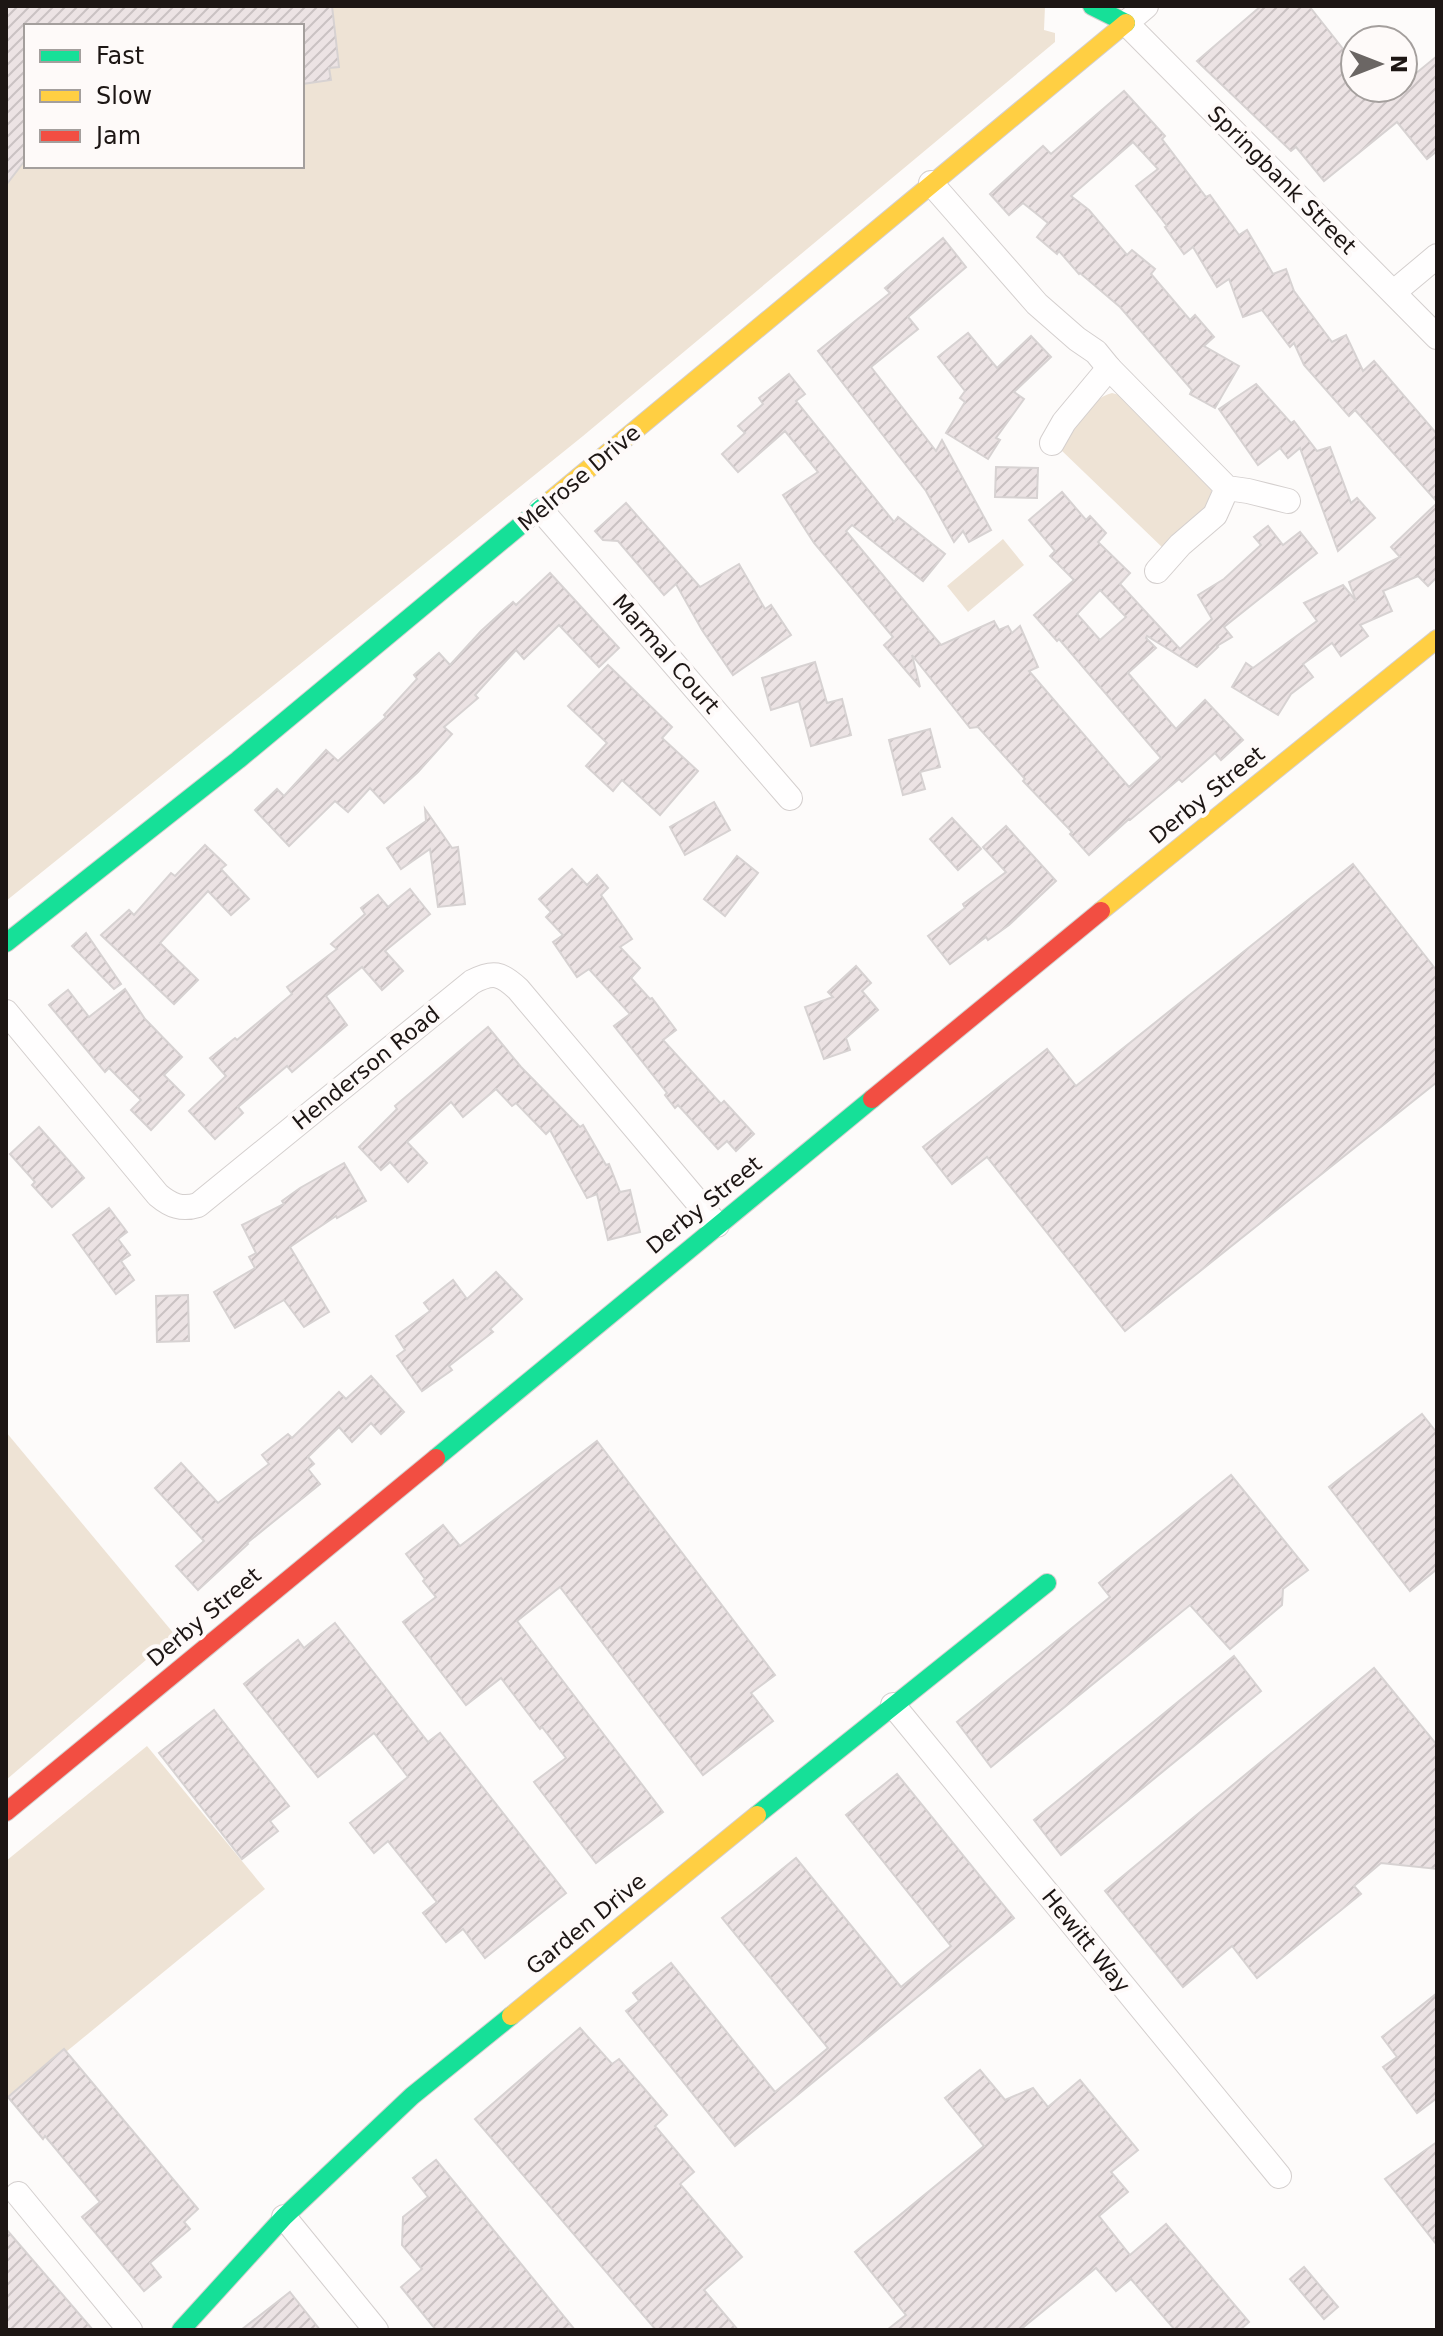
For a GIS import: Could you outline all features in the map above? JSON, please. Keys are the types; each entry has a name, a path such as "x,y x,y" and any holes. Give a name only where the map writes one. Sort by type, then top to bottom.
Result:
{"street":[{"path":"1092,6 1122,15"},
{"name":"Melrose Drive","path":"6,943 238,760 541,510 931,183 1122,15 1146,6"},
{"name":"Springbank Street","path":"1122,15 1437,337"},
{"path":"931,183 1037,304 1096,352 1227,488 1288,501"},
{"path":"1394,292 1437,256"},
{"path":"1052,443 1064,422 1109,368"},
{"path":"1157,571 1180,545 1215,515 1227,488"},
{"name":"Marmal Court","path":"541,510 790,798"},
{"name":"Derby Street","path":"6,1812 717,1225 1437,639"},
{"name":"Henderson Road","path":"6,1012 158,1195 168,1203 190,1208 198,1205 472,982 496,974 518,989 717,1225"},
{"name":"Garden Drive","path":"181,2330 284,2217 412,2096 1047,1583"},
{"name":"Hewitt Way","path":"893,1705 1279,2176"},
{"path":"18,2194 130,2330"},
{"path":"284,2217 376,2330"}],"shaded area":[{"path":"6,6 1045,6 1044,30 1055,33 1055,42 583,436 6,901"},
{"path":"1112,393 1123,396 1211,485 1212,505 1164,549 1059,448 1088,408"},
{"path":"1003,539 1024,565 968,612 947,586"},
{"path":"6,1432 175,1635 6,1780"},
{"path":"147,1746 265,1889 6,2101 6,1861"}],"building":[{"path":"6,6 332,6 339,67 329,68 331,80 304,84 304,24 24,24 24,162 6,185"},
{"path":"1261,6 1309,6 1339,44 1339,104 1419,104 1419,71 1437,56 1437,151 1427,159 1397,122 1324,181 1296,147 1291,151 1197,61"},
{"path":"1124,91 1165,136 1162,139 1206,197 1210,195 1239,235 1247,230 1273,274 1286,269 1294,291 1332,342 1346,335 1363,371 1374,361 1437,434 1437,502 1355,410 1349,416 1304,365 1294,343 1290,347 1262,310 1243,317 1229,279 1217,287 1193,247 1184,254 1136,186 1158,169 1133,142 1071,196 1089,210 1127,255 1132,250 1155,269 1151,274 1190,320 1195,315 1214,337 1204,346 1239,366 1215,408 1190,394 1192,390 1120,307 1079,274 1059,251 1057,254 1037,237 1048,223 1023,203 1009,215 990,194 1043,146 1051,154"},
{"path":"943,238 966,267 908,317 918,329 871,367 936,451 942,440 991,530 969,542 963,531 954,542 926,491 818,351 890,293 885,288"},
{"path":"968,333 997,368 1031,336 1051,357 1014,392 1024,399 996,438 1000,440 988,459 946,433 965,402 960,398 965,391 938,357"},
{"path":"789,374 805,394 796,401 894,522 898,517 945,554 923,581 852,525 846,531 941,645 994,621 999,630 1008,626 1012,633 1020,626 1038,667 1029,671 1129,787 1161,758 1059,639 1057,641 1034,615 1074,580 1050,556 1055,551 1029,520 1062,492 1086,520 1090,516 1106,533 1098,542 1130,573 1120,584 1180,649 1212,619 1198,595 1224,579 1261,545 1254,537 1268,526 1283,545 1300,532 1317,553 1224,627 1232,637 1217,646 1197,667 1147,636 1156,648 1128,673 1176,729 1205,700 1243,740 1221,760 1215,753 1182,782 1179,779 1089,855 978,727 970,728 912,655 920,687 884,645 893,637 814,543 783,495 818,472 785,431 738,472 722,454 745,433 738,426 763,404 759,398","holes":["1100,590 1126,617 1100,640 1077,614"]},
{"path":"1256,384 1291,423 1294,421 1317,451 1330,447 1351,503 1357,498 1375,518 1338,551 1300,448 1288,458 1280,448 1258,465 1219,409"},
{"path":"996,467 1038,468 1037,498 995,497"},
{"path":"626,503 700,587 739,564 765,609 771,605 791,635 733,675 676,584 664,595 618,541 603,540 595,531"},
{"path":"1437,503 1437,577 1428,586 1418,576 1383,591 1392,611 1360,625 1368,636 1341,656 1332,643 1303,664 1313,677 1291,694 1278,715 1232,687 1246,663 1253,668 1317,621 1304,603 1343,585 1356,601 1349,582 1400,557 1391,547"},
{"path":"550,573 619,648 599,667 559,625 524,659 516,650 475,695 478,698 444,727 452,734 418,772 384,803 370,788 348,812 335,801 289,846 255,810 277,789 284,796 326,750 338,761 386,717 384,715 417,679 414,675 439,653 450,665 481,631 513,602 516,605"},
{"path":"815,662 827,703 842,699 851,735 811,746 799,701 771,710 762,678"},
{"path":"608,665 672,727 662,738 698,771 660,815 622,780 613,791 586,766 607,743 568,706"},
{"path":"930,729 940,767 920,772 925,789 903,795 889,740"},
{"path":"714,802 730,830 685,855 670,827"},
{"path":"425,809 452,848 458,847 465,904 438,907 430,849 401,869 387,848 426,821"},
{"path":"952,818 981,849 958,870 930,839"},
{"path":"1006,826 1056,881 1009,925 988,940 986,937 950,964 928,936 965,908 963,904 1006,872 983,847"},
{"path":"205,845 226,865 221,869 249,899 231,915 208,891 160,943 198,980 174,1004 101,935 129,910 134,915 171,873 175,876"},
{"path":"737,856 758,873 725,916 704,899"},
{"path":"1353,864 1437,971 1437,1082 1125,1331 987,1157 952,1184 923,1147 1047,1049 1076,1086"},
{"path":"572,869 587,885 597,875 608,888 601,895 632,939 620,947 640,968 631,978 652,998 676,1030 663,1040 721,1104 724,1101 754,1134 736,1151 727,1141 718,1149 678,1105 675,1108 665,1095 667,1093 614,1026 630,1014 589,969 577,977 553,942 563,935 546,917 551,912 539,899"},
{"path":"410,889 430,914 385,951 403,971 382,990 362,967 326,996 347,1025 292,1072 287,1066 238,1107 243,1113 215,1139 189,1111 226,1076 210,1058 235,1038 237,1040 292,994 287,987 337,949 331,944 365,914 361,908 378,895 388,907"},
{"path":"86,933 121,984 114,989 72,946"},
{"path":"856,966 871,983 862,991 878,1010 846,1038 850,1050 824,1059 805,1007 833,997 828,992"},
{"path":"125,989 145,1019 182,1057 164,1075 184,1095 151,1130 131,1110 141,1100 109,1068 105,1072 49,1005 68,990 89,1017"},
{"path":"488,1027 521,1067 580,1127 583,1125 606,1165 609,1164 620,1192 630,1190 640,1232 608,1240 597,1194 587,1198 550,1130 546,1134 516,1103 512,1106 496,1089 463,1117 451,1102 407,1142 427,1163 408,1182 390,1162 381,1170 359,1147 397,1109 395,1106"},
{"path":"39,1127 84,1178 52,1207 10,1154"},
{"path":"344,1163 366,1201 336,1216 290,1247 329,1312 304,1327 284,1300 235,1328 214,1292 255,1268 249,1257 256,1253 242,1225 284,1204 282,1201 300,1188"},
{"path":"109,1208 127,1232 118,1239 130,1255 121,1261 134,1280 116,1294 73,1235"},
{"path":"496,1272 522,1299 490,1329 493,1332 449,1366 452,1370 422,1391 397,1356 405,1350 396,1336 430,1311 424,1303 453,1280 467,1299"},
{"path":"188,1295 189,1341 157,1342 156,1296"},
{"path":"371,1376 404,1412 381,1434 371,1423 352,1442 339,1427 308,1457 314,1464 308,1469 320,1484 247,1543 198,1590 176,1566 204,1541 155,1488 181,1463 218,1503 269,1464 262,1455 288,1434 292,1438 339,1392 346,1399"},
{"path":"1422,1414 1437,1433 1437,1569 1410,1591 1329,1487"},
{"path":"597,1441 775,1675 751,1693 773,1721 703,1775 560,1587 517,1621 663,1812 596,1863 534,1782 566,1758 542,1727 540,1729 501,1678 466,1705 403,1622 436,1597 406,1554 443,1525 460,1546"},
{"path":"1231,1475 1308,1570 1283,1589 1282,1605 1230,1649 1190,1605 991,1767 957,1722 1110,1597 1099,1583"},
{"path":"335,1623 428,1742 440,1733 566,1893 485,1958 463,1929 446,1942 423,1913 437,1902 388,1841 374,1853 350,1823 408,1777 374,1733 318,1777 244,1684 298,1640 304,1648"},
{"path":"1234,1656 1261,1691 1061,1855 1034,1820"},
{"path":"1374,1668 1437,1745 1437,1869 1381,1863 1354,1886 1361,1894 1257,1978 1232,1946 1183,1987 1105,1891"},
{"path":"214,1710 289,1806 270,1821 278,1831 242,1859 159,1753"},
{"path":"897,1774 1014,1918 735,2146 626,2011 639,2001 633,1993 671,1963 775,2092 828,2048 722,1918 796,1858 901,1987 951,1946 846,1815"},
{"path":"1437,1993 1437,2098 1417,2113 1383,2067 1397,2057 1382,2037"},
{"path":"580,2028 612,2064 619,2059 667,2115 655,2126 694,2172 680,2184 742,2257 704,2290 738,2330 656,2330 475,2119"},
{"path":"64,2049 198,2209 184,2222 190,2229 150,2263 161,2277 144,2291 82,2217 100,2202 8,2097"},
{"path":"980,2070 1005,2100 1033,2088 1048,2107 1080,2080 1138,2150 1111,2172 1128,2192 1099,2216 1130,2255 1166,2224 1249,2322 1240,2330 1175,2330 1131,2279 1116,2291 1096,2268 1020,2330 887,2330 906,2315 855,2252 984,2146 945,2098"},
{"path":"1437,2142 1437,2245 1385,2179"},
{"path":"436,2160 575,2330 436,2330 401,2287 422,2269 402,2245 403,2217 428,2197 413,2178"},
{"path":"6,2229 93,2330 6,2330"},
{"path":"1304,2267 1338,2307 1324,2319 1290,2279"},
{"path":"290,2292 320,2330 241,2330"}],"traffic: fast":[{"path":"1092,6 1126,23"},
{"path":"6,943 238,760 551,500"},
{"path":"436,1458 872,1099"},
{"path":"757,1815 1047,1583"},
{"path":"181,2330 284,2217 412,2096 511,2016"}],"traffic: slow":[{"path":"551,500 1126,23"},
{"path":"1101,911 1437,639"},
{"path":"511,2016 757,1815"}],"traffic: jam":[{"path":"872,1099 1101,911"},
{"path":"6,1812 436,1458"}]}
